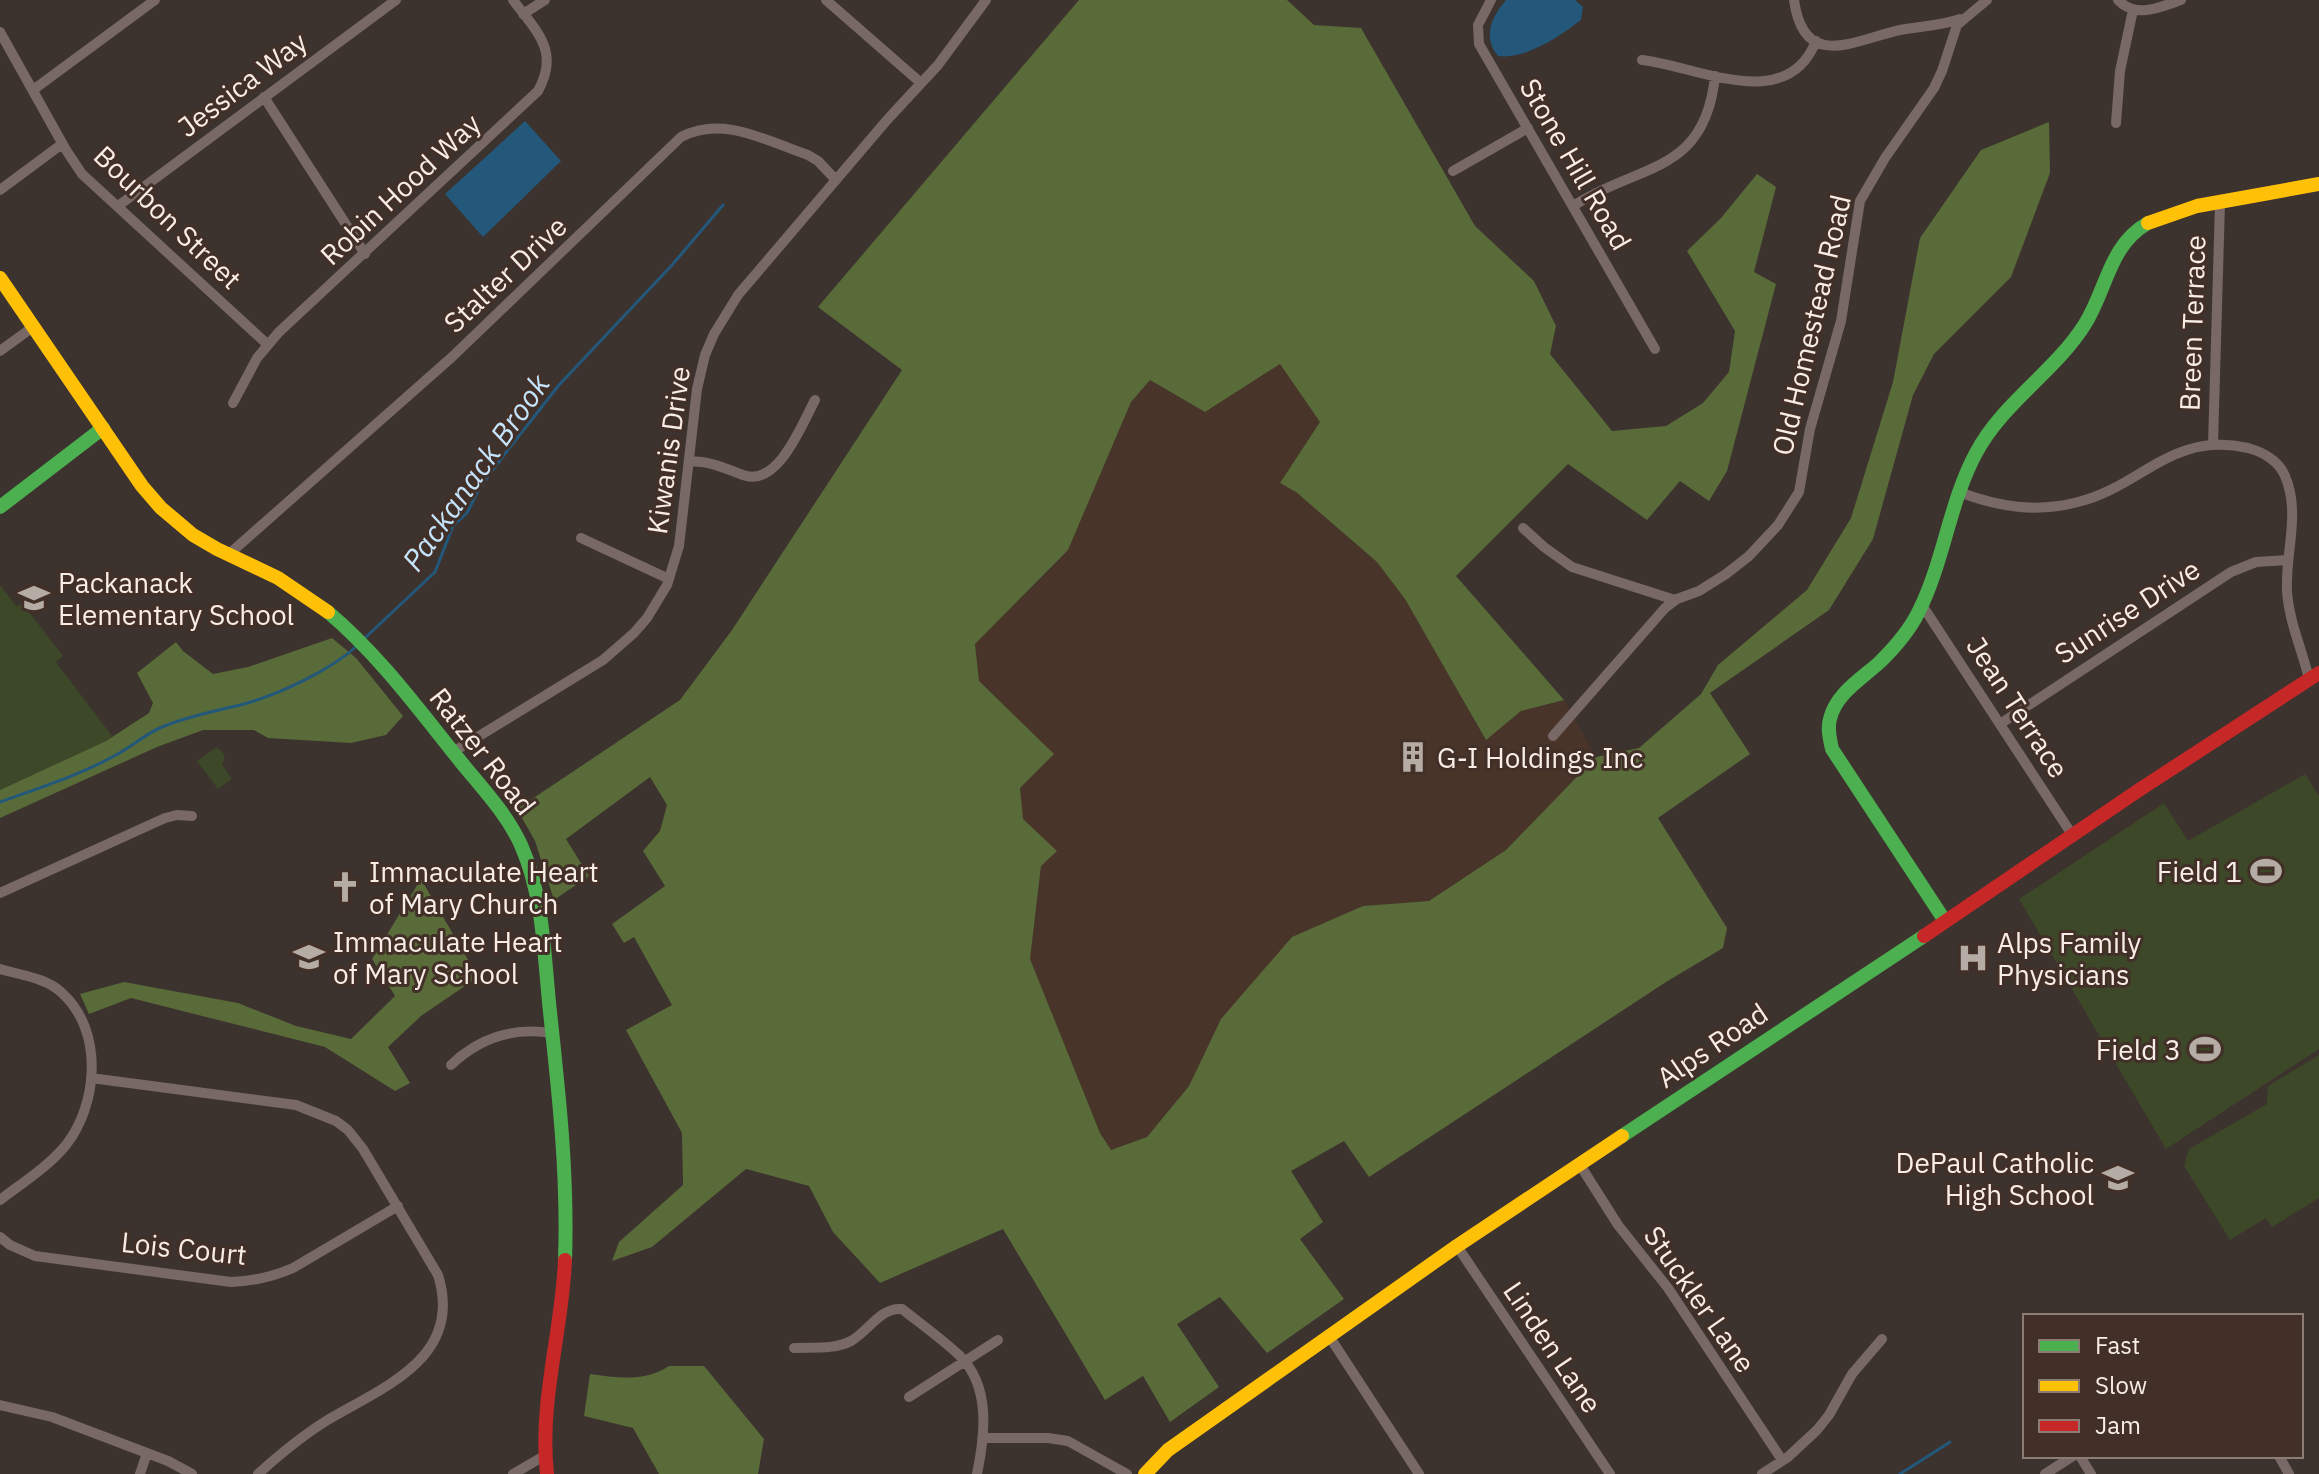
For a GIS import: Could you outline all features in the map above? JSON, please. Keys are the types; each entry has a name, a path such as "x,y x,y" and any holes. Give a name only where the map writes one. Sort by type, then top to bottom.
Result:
{"main road":[{"path":"1945,921 1832,749 1829,735 1832,712 1849,687 1893,648 1908,629 1922,605 1937,567 1959,492 1976,453 1999,416 2082,330 2100,296 2116,254 2129,235 2162,215 2319,184"},
{"name":"Ratzer Road","path":"0,278 163,512 228,555 285,582 331,614 359,641 453,752 516,835 537,902 552,1033 566,1242 563,1290 543,1418 547,1474"},
{"path":"0,507 103,428"},
{"name":"Alps Road","path":"1145,1474 1168,1450 1457,1246 2314,676"}],"street":[{"name":"Jessica Way","path":"118,206 396,0"},
{"name":"Robin Hood Way","path":"233,403 267,344 538,91 547,69 546,48 513,0"},
{"path":"523,14 545,0"},
{"path":"826,0 921,83"},
{"name":"Kiwanis Drive","path":"453,752 619,647 647,618 669,579 679,546 697,389 714,334 738,295 962,35 986,0"},
{"name":"Stone Hill Road","path":"1491,0 1478,25 1479,44 1655,349"},
{"path":"1794,0 1799,26 1816,41 1830,45 1855,44 1899,30 1962,19 1987,0"},
{"path":"2118,0 2133,10 2145,11 2181,0"},
{"path":"33,90 152,1"},
{"path":"2116,123 2120,71 2133,10"},
{"name":"Old Homestead Road","path":"1553,736 1665,608 1675,600 1699,591 1749,556 1778,525 1799,492 1810,429 1841,321 1860,201 1866,187 1934,88 1953,31 1962,19"},
{"name":"Bourbon Street","path":"0,32 82,174 267,344"},
{"path":"1642,60 1715,76 1762,82 1792,74 1807,60 1816,41"},
{"path":"1573,206 1602,188 1660,167 1689,146 1703,123 1715,76"},
{"path":"264,97 365,254"},
{"name":"Stalter Drive","path":"228,555 452,357 681,137 704,128 727,127 808,155 836,180"},
{"path":"1453,171 1528,128"},
{"path":"0,190 62,144"},
{"name":"Breen Terrace","path":"2213,445 2220,203"},
{"path":"0,351 33,327"},
{"path":"689,461 711,462 751,476 768,473 781,461 815,400"},
{"path":"1959,492 2012,508 2061,506 2107,492 2179,450 2213,445 2258,451 2277,463 2283,472 2293,510 2286,577 2290,617 2314,676"},
{"path":"1523,528 1572,567 1675,600"},
{"path":"581,538 669,579"},
{"name":"Sunrise Drive","path":"2000,724 2231,572 2256,562 2288,560"},
{"name":"Jean Terrace","path":"1922,605 2073,836"},
{"path":"0,893 165,818 192,816"},
{"path":"0,969 48,984 70,1001 90,1048 91,1078 85,1111 68,1143 0,1200"},
{"path":"451,1065 494,1037 524,1031 552,1033"},
{"path":"91,1078 312,1109 336,1121 358,1141 432,1262 441,1284 442,1312 433,1342 422,1361 324,1422 258,1474"},
{"name":"Stuckler Lane","path":"1580,1165 1618,1225 1668,1288 1782,1460"},
{"name":"Lois Court","path":"0,1237 35,1256 231,1282 247,1281 293,1268 398,1206"},
{"name":"Linden Lane","path":"1457,1246 1610,1474"},
{"path":"794,1348 830,1347 850,1342 883,1313 892,1308 902,1309 964,1362 983,1404 984,1438 977,1474"},
{"path":"1329,1336 1419,1474"},
{"path":"1762,1474 1817,1430 1852,1374 1882,1339"},
{"path":"909,1397 998,1340"},
{"path":"0,1405 52,1417 147,1453 192,1474"},
{"path":"984,1438 1068,1441 1127,1474"},
{"path":"140,1474 147,1453"},
{"path":"513,1474 544,1456"},
{"path":"2045,1474 2070,1458"}],"shaded area":[{"path":"1280,364 1320,422 1280,483 1296,492 1377,562 1405,599 1485,739 1521,711 1564,700 1596,757 1506,850 1429,901 1363,906 1221,1019 1189,1086 1147,1137 1111,1150 1100,1133 1030,959 1041,866 1022,819 1020,788 1054,754 978,681 975,643 1068,550 1131,402 1150,380 1205,412"}],"green space":[{"path":"1079,0 1287,0 1314,25 1361,28 1475,226 1534,281 1556,326 1550,354 1612,431 1666,426 1703,403 1729,372 1735,331 1687,251 1721,218 1757,174 1776,187 1754,272 1776,284 1727,471 1709,501 1680,481 1647,520 1568,464 1456,576 1564,700 1521,711 1486,740 1405,599 1377,562 1296,492 1280,483 1320,422 1280,364 1205,412 1150,380 1131,402 1068,550 975,644 979,681 1054,754 1020,788 1023,819 1057,851 1041,866 1030,959 1100,1133 1111,1150 1147,1137 1189,1086 1221,1019 1292,937 1363,906 1429,901 1506,850 1596,757 1639,748 1701,694 1718,665 1807,590 1851,518 1893,382 1920,238 1981,150 2049,122 2050,173 2011,277 1934,354 1913,395 1873,539 1829,610 1710,693 1750,754 1658,818 1727,928 1723,948 1666,982 1369,1177 1344,1141 1291,1171 1323,1222 1300,1239 1344,1299 1267,1353 1220,1297 1177,1324 1219,1387 1170,1422 1143,1376 1105,1400 1003,1229 880,1283 833,1232 809,1186 746,1169 652,1247 612,1261 619,1242 683,1185 682,1133 626,1030 672,1005 634,937 624,943 612,924 665,886 643,851 660,831 667,805 650,777 566,839 589,876 554,900 535,841 517,809 680,700 732,630 902,370 818,307"},
{"path":"0,585 17,607 22,603 63,656 56,662 112,736 0,790"},
{"path":"332,638 356,658 403,716 386,735 351,743 268,738 254,730 203,730 157,747 0,818 0,790 106,741 149,713 153,703 137,673 176,642 213,674 248,667"},
{"path":"215,748 220,749 225,757 222,764 232,779 218,789 197,761"},
{"path":"2305,774 2319,796 2319,1049 2166,1149 2019,899 2164,803 2188,841"},
{"path":"421,879 478,977 421,1016 388,1047 410,1083 395,1091 325,1047 131,998 89,1014 80,994 124,982 238,1003 296,1026 351,1039 395,996 372,959"},
{"path":"2319,1055 2319,1198 2272,1227 2266,1218 2230,1240 2184,1166 2189,1149 2267,1104 2268,1086"},
{"path":"669,1366 704,1366 764,1439 758,1474 659,1474 633,1428 584,1416 590,1374 641,1377"}],"water":[{"path":"1506,0 1575,0 1583,7 1581,20 1531,51 1498,56 1491,41 1491,27"},
{"path":"525,121 561,161 483,237 445,194"}],"waterway":[{"name":"Packanack Brook","path":"366,637 435,572 453,526 467,513 480,487 504,455 559,385 672,265 723,205"},
{"name":"Packanack Brook","path":"0,802 86,770 162,727 289,688 320,672 358,645"},
{"path":"1900,1474 1950,1442"}],"traffic: fast":[{"path":"1945,921 1832,749 1830,719 1838,701 1886,656 1914,620 1927,594 1967,472 1987,435 2073,341 2092,311 2117,255 2135,232 2148,223"},
{"path":"0,507 103,428"},
{"path":"328,612 381,665 494,802 509,823 529,865 542,927 559,1105 564,1167 565,1260"},
{"path":"1622,1136 1924,936"}],"traffic: slow":[{"path":"2148,223 2197,206 2319,184"},
{"path":"0,278 142,486 161,508 193,535 278,578 328,612"},
{"path":"1145,1474 1168,1450 1457,1246 1622,1136"}],"traffic: jam":[{"path":"1924,936 2319,673"},
{"path":"547,1474 548,1393 565,1260"}],"place":[{"name":"Packanack Elementary School","path":"34,598"},
{"name":"G-I Holdings Inc","path":"1413,757"},
{"name":"Field 1","path":"2266,871"},
{"name":"Immaculate Heart of Mary Church","path":"345,887"},
{"name":"Immaculate Heart of Mary School","path":"309,957"},
{"name":"Alps Family Physicians","path":"1973,958"},
{"name":"Field 3","path":"2205,1049"},
{"name":"DePaul Catholic High School","path":"2118,1178"}]}
